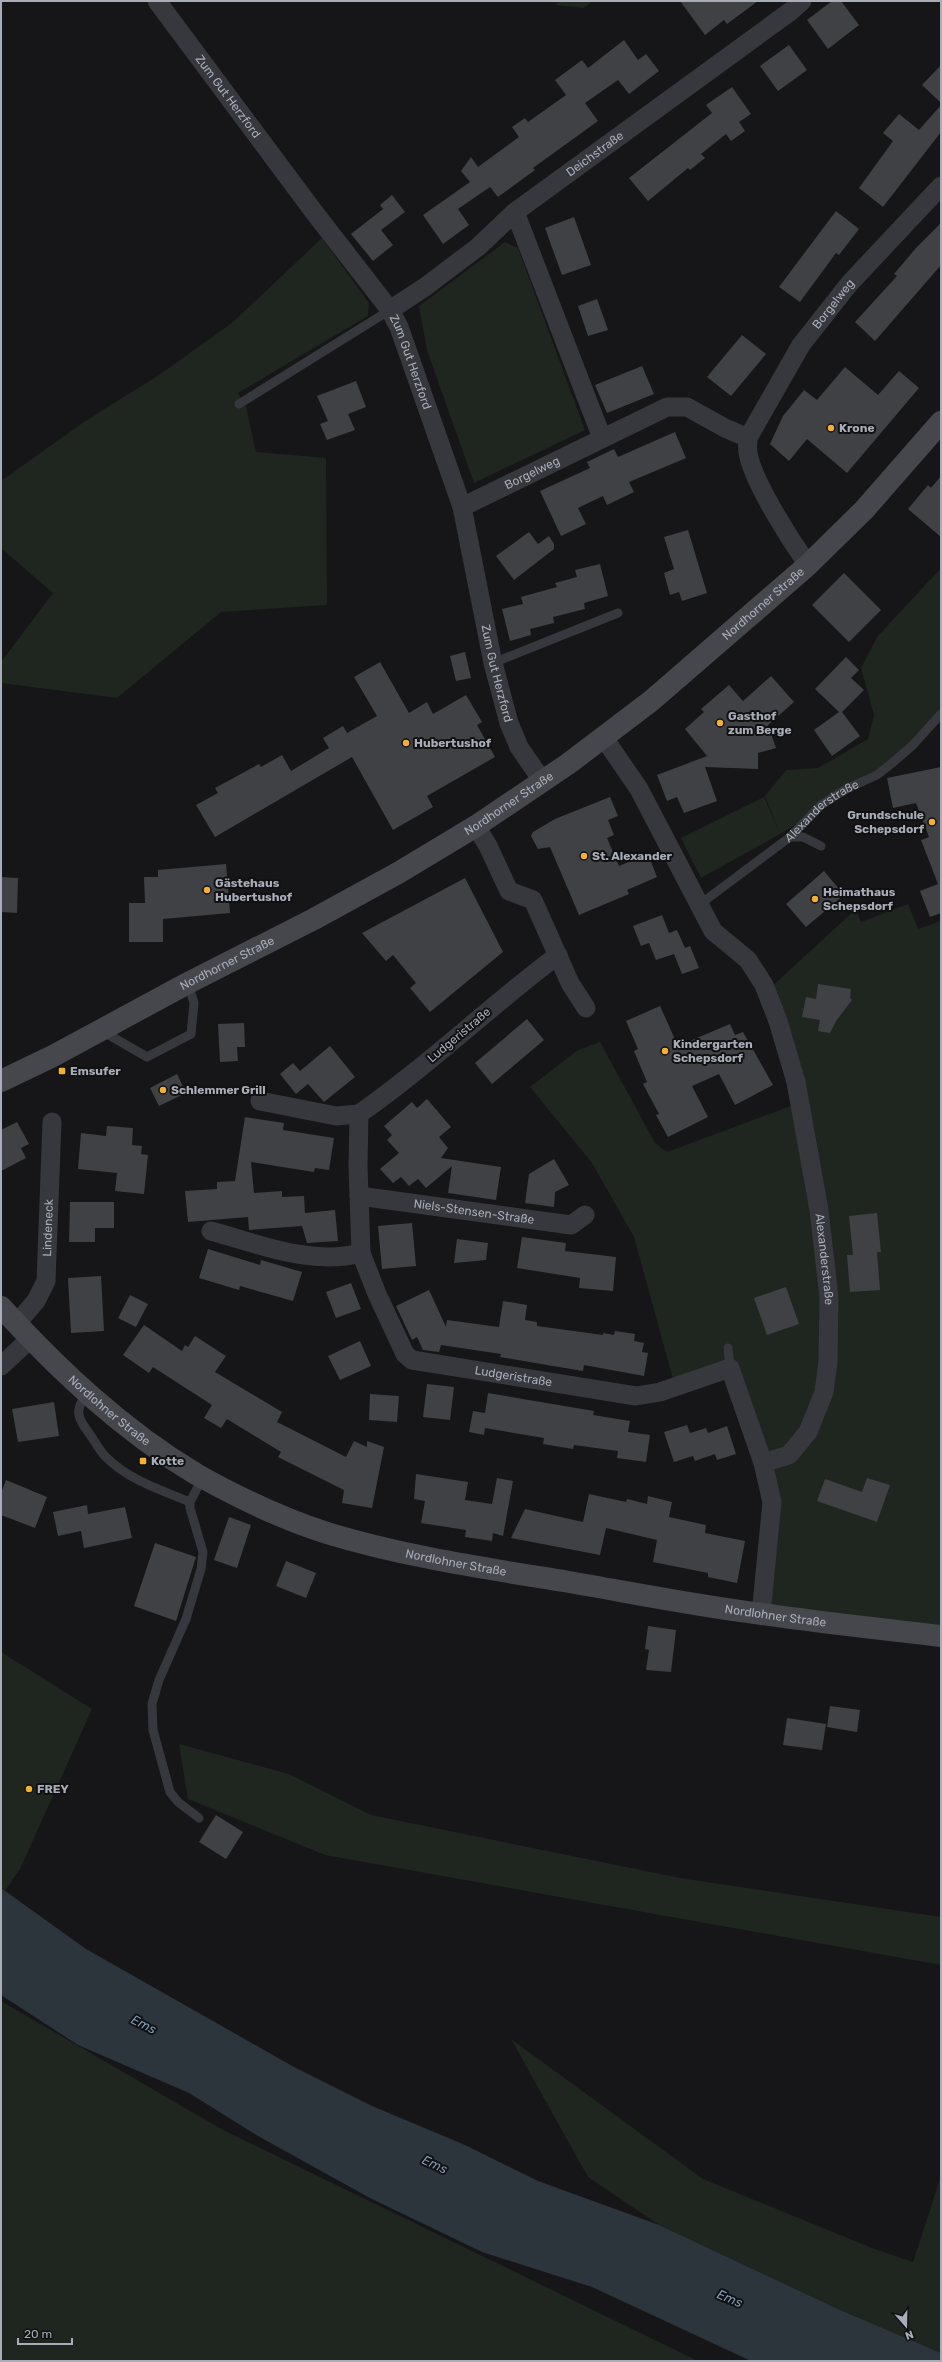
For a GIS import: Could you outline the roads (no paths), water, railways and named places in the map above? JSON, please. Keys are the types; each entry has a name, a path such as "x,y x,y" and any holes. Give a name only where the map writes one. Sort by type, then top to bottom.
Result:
{"main road":[{"name":"Nordhorner Straße","path":"1,1081 314,919 398,873 476,826 543,782 604,738 657,696 808,565 864,510 941,422"},
{"name":"Nordlohner Straße","path":"1,1307 23,1331 87,1393 155,1447 203,1477 284,1517 344,1538 500,1570 761,1614 941,1636"}],"street":[{"name":"Zum Gut Herzford","path":"157,1 314,212 390,310 399,327 462,507 494,663 509,723 519,747 543,782"},
{"name":"Deichstraße","path":"390,310 425,288 472,251 515,212 672,100 791,11 802,1"},
{"name":"Borgelweg","path":"462,507 667,407 687,407 725,428 748,438 801,345 849,284 941,186"},
{"path":"515,212 602,438"},
{"path":"748,438 748,453 756,476 796,547 808,565"},
{"name":"Alexanderstraße","path":"604,738 639,789 713,931 748,960 764,985 778,1021 799,1097 819,1210 830,1297 828,1362 824,1392 808,1432 789,1455 763,1464"},
{"path":"476,826 488,846 509,891 533,900 570,982 586,1008"},
{"name":"Ludgeristraße","path":"558,955 522,982 426,1064 360,1114 358,1166 361,1253 377,1294 405,1354 412,1360 636,1396 660,1392 730,1368"},
{"path":"260,1101 336,1116 360,1114"},
{"name":"Lindeneck","path":"23,1331 46,1281 52,1122"},
{"name":"Niels-Stensen-Straße","path":"359,1196 571,1225 585,1215"},
{"path":"211,1231 290,1253 342,1258 361,1253"},
{"path":"1,1366 23,1331"},
{"path":"730,1368 763,1464 772,1502 761,1614"}],"lane":[{"path":"239,404 390,310"},
{"path":"494,663 618,614"},
{"name":"Alexanderstraße","path":"699,905 790,837 821,805 846,789 877,775 891,764 912,746 941,714"},
{"path":"790,837 803,838 821,846"},
{"path":"100,1031 147,1057 191,1034 194,1003 188,983"},
{"path":"728,1348 730,1368"},
{"path":"87,1393 78,1404 78,1411 82,1424 106,1458 130,1476 190,1502"},
{"path":"200,1818 178,1802 170,1792 152,1730 154,1698 186,1619 201,1569 203,1552 190,1508 190,1502 203,1477"}],"water":[{"name":"Ems","path":"1,1888 86,1949 294,2067 372,2106 465,2145 538,2181 659,2225 838,2309 941,2353 941,2361 751,2361 592,2287 482,2252 370,2198 258,2136 189,2093 78,2045 1,1995"}],"place":[{"name":"Krone","path":"831,428"},
{"name":"Gasthof zum Berge","path":"720,723"},
{"name":"Hubertushof","path":"406,743"},
{"name":"Grundschule Schepsdorf","path":"932,822"},
{"name":"St. Alexander","path":"584,856"},
{"name":"Gästehaus Hubertushof","path":"207,890"},
{"name":"Heimathaus Schepsdorf","path":"815,899"},
{"name":"Kindergarten Schepsdorf","path":"665,1051"},
{"name":"Emsufer","path":"62,1071"},
{"name":"Schlemmer Grill","path":"163,1090"},
{"name":"Kotte","path":"143,1461"},
{"name":"FREY","path":"29,1789"}]}
